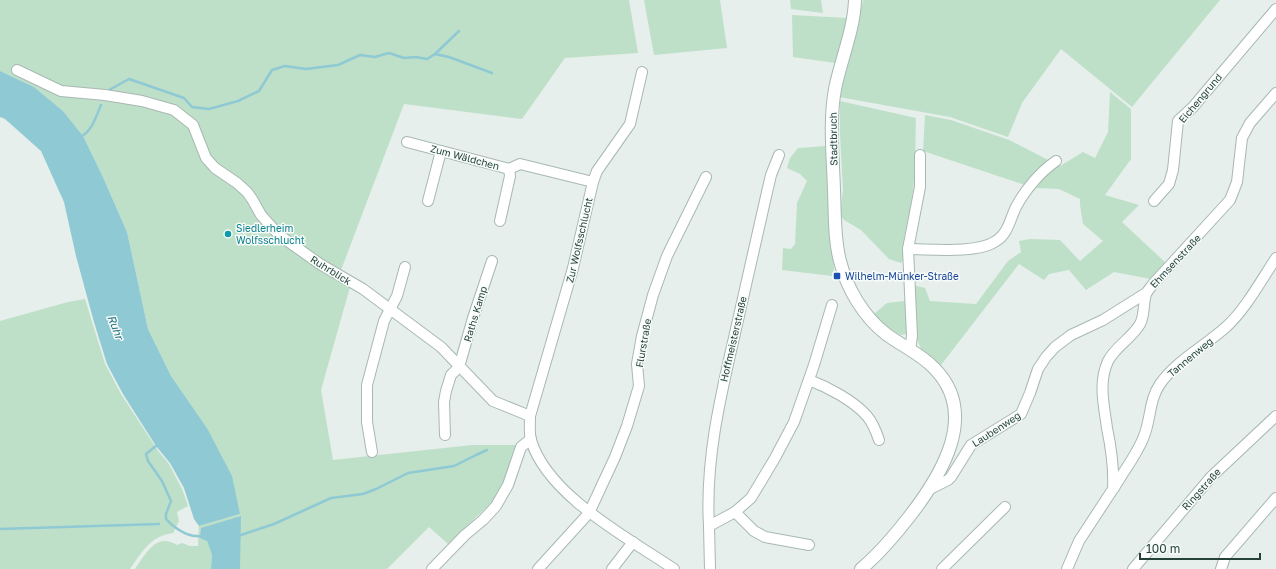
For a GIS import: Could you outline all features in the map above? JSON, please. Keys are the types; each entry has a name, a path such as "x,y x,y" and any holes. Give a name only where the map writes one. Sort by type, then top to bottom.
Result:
{"street":[{"name":"Stadtbruch","path":"855,0 852,24 836,87 832,114 836,238 839,260 852,292 859,304 874,322 886,334 922,357 943,378 950,390 955,415 953,437 942,470 930,489 888,543 861,569"},
{"name":"Eichengrund","path":"1154,201 1169,184 1173,170 1178,121 1193,107 1276,9"},
{"name":"Ruhrblick","path":"17,70 60,91 105,95 142,101 174,110 193,124 206,158 215,168 247,192 261,216 270,227 320,264 362,289 441,347 494,401 530,416"},
{"name":"Zur Wolfsschlucht","path":"530,416 573,268 593,182 597,171 630,124 642,72"},
{"name":"Ehmsenstraße","path":"1113,489 1114,480 1102,394 1103,381 1107,365 1112,356 1136,330 1141,321 1146,293 1157,279 1230,200 1237,182 1242,138 1250,123 1276,93"},
{"name":"Zum Wäldchen","path":"407,142 509,169 520,164 593,182"},
{"path":"428,201 441,150"},
{"name":"Hoffmeisterstraße","path":"709,526 708,506 710,458 721,390 770,175 779,155"},
{"path":"910,350 912,336 908,249 920,187 920,156"},
{"path":"908,249 968,249 982,247 996,242 1005,233 1016,206 1022,196 1041,173 1056,161"},
{"path":"500,221 510,176 509,169"},
{"name":"Flurstraße","path":"538,569 589,513 615,456 629,419 638,386 637,364 642,336 653,294 667,256 706,177"},
{"name":"Tannenweg","path":"1113,489 1143,439 1152,400 1161,383 1176,367 1231,322 1276,258"},
{"name":"Raths Kamp","path":"445,434 444,402 451,375 459,367 472,318 492,260"},
{"path":"372,452 367,422 367,385 384,321 397,296 405,267"},
{"name":"Laubenweg","path":"930,489 951,477 971,445 1021,414 1038,369 1055,347 1071,335 1102,320 1146,293"},
{"path":"710,569 709,526 735,512 751,498 775,458 794,422 809,380 832,305"},
{"path":"809,380 823,385 859,409 867,416 875,427 879,440"},
{"path":"530,416 530,439 538,459 550,476 589,513 674,569"},
{"name":"Ringstraße","path":"1133,569 1211,477 1276,416"},
{"path":"432,569 496,506 508,486 521,447 530,439"},
{"path":"1067,569 1079,541 1113,489"},
{"path":"1221,569 1225,557 1276,498"},
{"path":"942,569 1005,507"},
{"path":"735,512 754,531 765,537 809,546"},
{"path":"612,569 633,542"}],"green space":[{"path":"0,0 629,0 638,53 565,58 522,119 404,104 338,278 350,287 321,390 333,460 472,445 516,445 503,484 493,501 448,544 429,527 387,569 240,569 240,516 207,541 212,555 211,569 135,569 152,546 157,543 163,541 177,545 182,543 190,546 198,546 199,526 240,514 207,428 171,376 148,329 127,232 83,136 63,111 34,87 0,71"},
{"path":"644,0 720,0 727,48 654,55"},
{"path":"790,0 821,0 823,13 791,9"},
{"path":"863,0 1220,0 1132,107 1061,49 1022,103 1008,137 950,117 839,97"},
{"path":"792,15 848,18 835,63 793,57"},
{"path":"1110,92 1131,109 1131,159 1105,195 1139,205 1122,222 1166,263 1151,279 1114,272 1086,290 1069,270 1049,274 1044,280 1019,264 941,365 922,351 914,333 900,335 885,325 874,314 887,303 913,300 913,285 925,288 930,301 976,304 1008,261 1021,252 1019,241 1030,239 1060,240 1080,261 1103,241 1083,224 1080,199 1059,189 1034,188 923,151 925,115 951,120 1009,140 1060,166 1083,152 1095,158 1108,132"},
{"path":"840,101 916,118 913,188 911,206 904,236 905,258 901,263 889,259 861,230 844,220 840,215 843,190"},
{"path":"826,146 828,153 834,269 832,276 782,270 783,248 791,249 795,244 797,203 807,181 800,174 787,168 790,158 798,148"},
{"path":"85,299 105,364 121,394 159,452 169,464 182,489 188,506 177,512 179,521 173,533 152,541 130,569 0,569 0,321 68,302"}],"water":[{"name":"Ruhr","path":"0,71 34,87 63,111 83,136 127,232 148,329 171,376 207,428 232,476 240,514 199,526 194,519 184,488 170,463 156,446 123,394 107,364 94,322 76,256 64,202 41,151 5,119 0,117"},
{"path":"241,516 240,569 211,569 212,555 207,541 200,538 201,528"}],"waterway":[{"path":"435,54 459,31"},
{"path":"109,90 129,79 184,98 192,107 209,109 238,101 259,91 272,70 285,66 306,69 338,65 360,55 375,57 389,53 404,58 416,57 427,59 435,54 449,57 492,73"},
{"path":"80,137 91,128 101,105"},
{"path":"156,446 146,454 148,461 162,481 171,501 166,514 166,519 184,532 192,536 202,537"},
{"path":"238,536 274,524 331,498 363,494 408,473 454,466 487,450"},
{"path":"0,529 159,524"}],"place":[{"name":"Siedlerheim Wolfsschlucht","path":"228,234"},
{"name":"Wilhelm-Münker-Straße","path":"837,276"}]}
